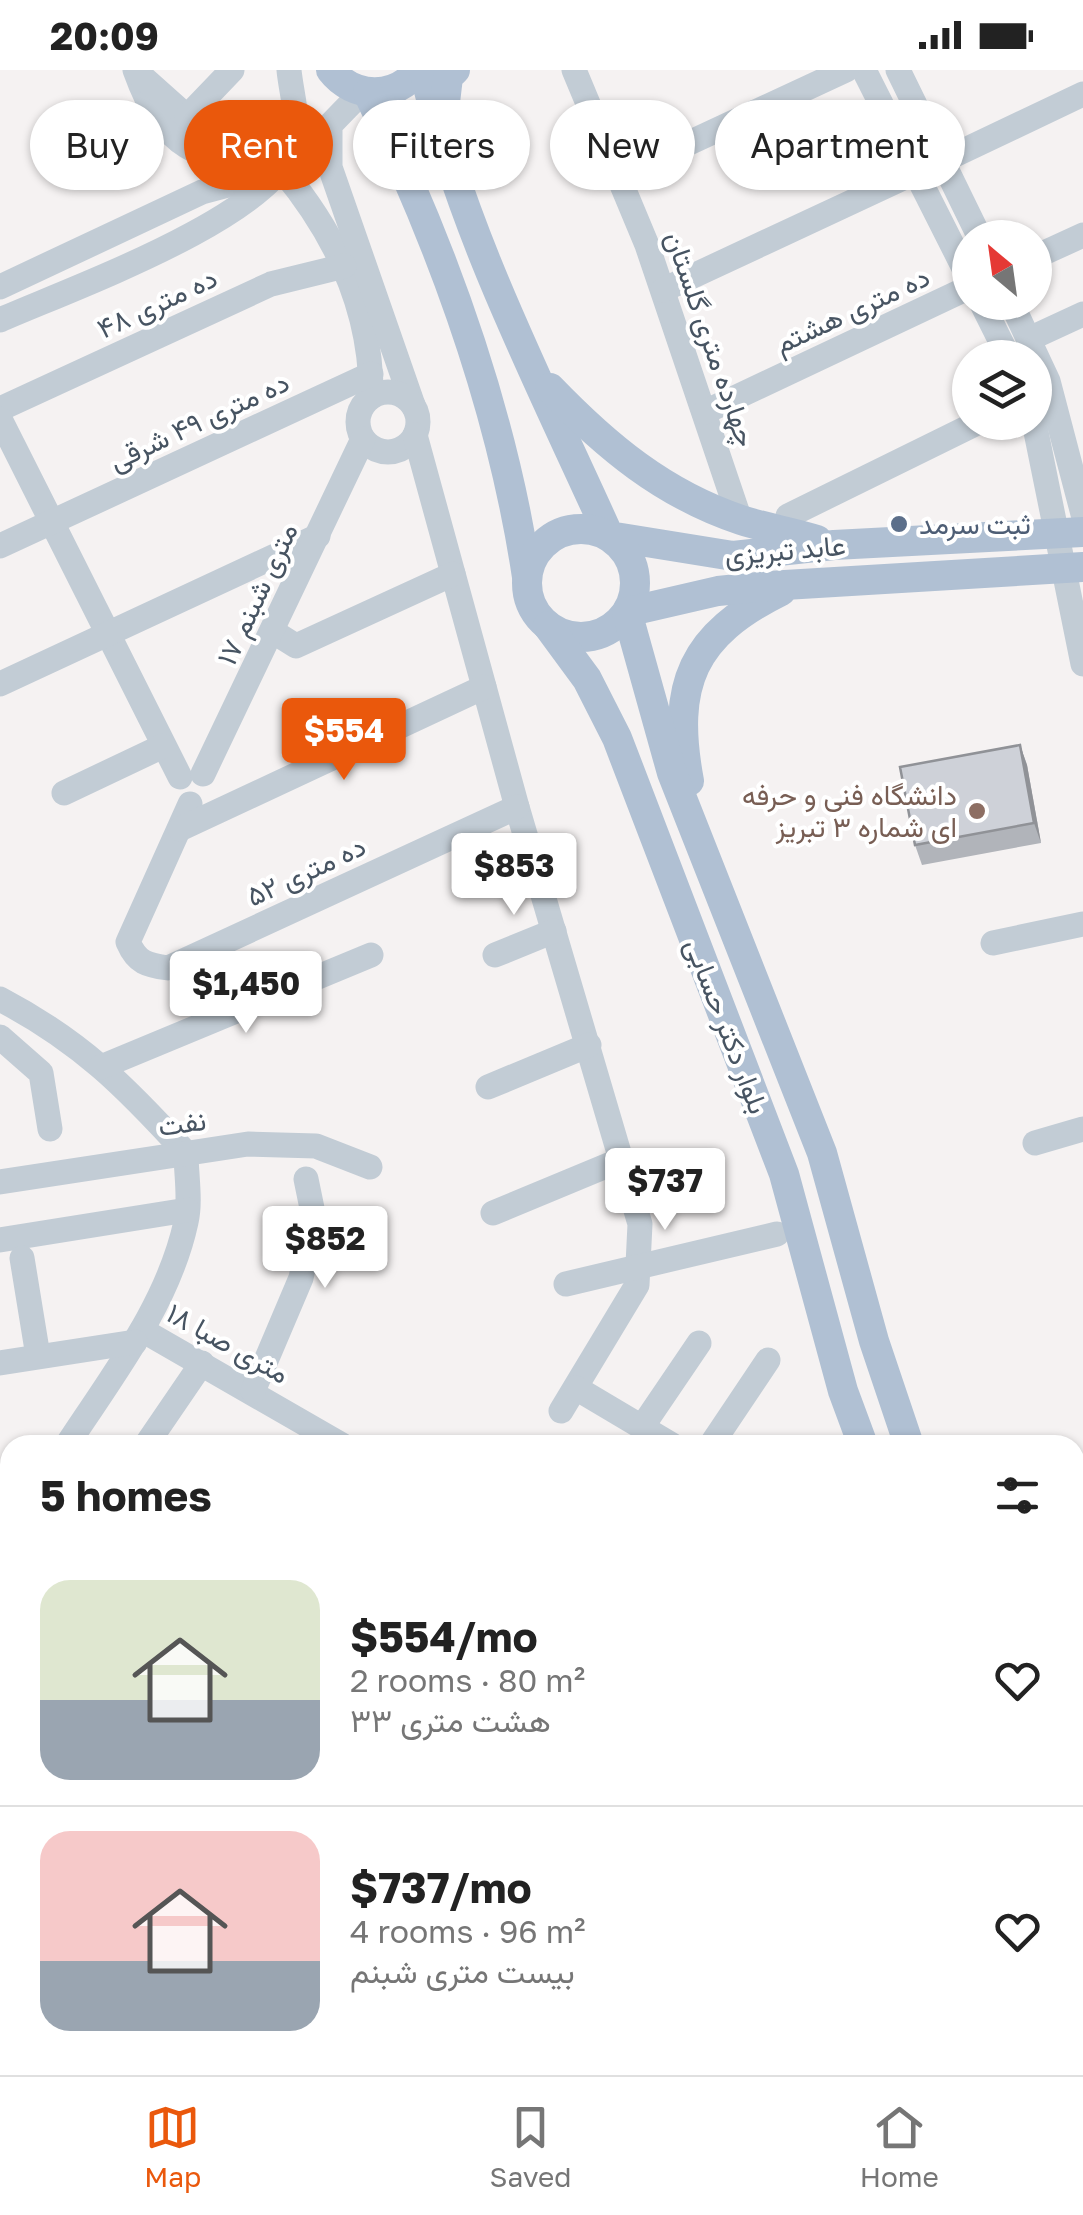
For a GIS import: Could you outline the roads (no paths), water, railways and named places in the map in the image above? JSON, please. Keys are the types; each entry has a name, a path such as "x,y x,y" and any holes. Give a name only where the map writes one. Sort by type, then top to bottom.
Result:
{"main road":[{"path":"330,70 347,86 366,92 400,87 421,70 430,100"},
{"path":"443,100 448,77 455,70"},
{"path":"366,92 435,250 484,383 536,613 548,626 582,637 615,626 627,612 634,596 632,562 608,536 536,372 463,190"},
{"path":"536,372 634,466 698,504 740,520 834,545"},
{"path":"527,577 532,560 558,534 592,530 608,536"},
{"name":"عابد تبریزی","path":"608,536 707,556 1070,532"},
{"name":"عابد تبریزی","path":"627,612 718,591 1073,567"},
{"path":"697,838 684,749 691,675 716,632 796,584"},
{"name":"بلوار دکتر حسابی","path":"627,612 653,717 822,1153 874,1341 905,1435"},
{"name":"بلوار دکتر حسابی","path":"548,626 587,679 624,756 784,1174 843,1391 859,1435"}],"street":[{"path":"135,70 184,114"},
{"path":"135,70 148,104 172,138 184,147"},
{"path":"203,100 232,70"},
{"path":"289,70 292,100"},
{"name":"چهارده متری گلستان","path":"574,70 587,100"},
{"path":"695,140 846,70"},
{"path":"864,70 879,100"},
{"path":"898,70 913,100"},
{"path":"366,92 330,125 330,167 414,405 418,420 415,435 484,688 640,1224 638,1285 562,1411"},
{"path":"965,150 1083,94"},
{"path":"0,287 210,190"},
{"path":"0,320 216,223 259,190"},
{"path":"299,190 344,266 362,315 371,386 358,416 363,439 370,446 390,452 415,435"},
{"name":"چهارده متری گلستان","path":"626,190 740,520"},
{"path":"663,290 877,190"},
{"path":"925,190 952,247"},
{"path":"956,190 971,220"},
{"path":"1052,249 1083,235"},
{"name":"ده متری ۴۸","path":"0,409 271,284 344,266"},
{"name":"ده متری هشتم","path":"705,412 952,293"},
{"path":"1048,340 1083,314"},
{"path":"371,386 398,394 414,405"},
{"name":"ده متری ۴۹ شرقی","path":"0,546 371,386"},
{"path":"1052,398 1083,514"},
{"path":"0,419 163,746 191,776"},
{"path":"788,516 952,435"},
{"name":"۱۷ متری شبنم","path":"180,828 190,804 200,802 208,794 209,784 191,776 272,632 363,439"},
{"path":"1040,440 1070,532 1083,664"},
{"path":"0,684 318,536"},
{"path":"272,632 296,646 453,574"},
{"path":"180,828 484,688"},
{"path":"64,793 163,746"},
{"name":"ده متری ۵۲","path":"180,828 128,942 134,957 148,966 168,968 517,807"},
{"path":"993,943 1083,924"},
{"path":"495,955 554,930"},
{"path":"101,1067 371,955"},
{"path":"0,999 59,1030 186,1152"},
{"path":"0,1037 41,1073 50,1128"},
{"path":"488,1087 589,1045"},
{"path":"1036,1143 1083,1130"},
{"name":"نفت","path":"0,1182 248,1144 316,1146 370,1168"},
{"name":"متری صبا ۱۸","path":"186,1152 186,1210 163,1286 138,1336 202,1363 326,1435"},
{"path":"492,1212 623,1159"},
{"path":"253,1391 301,1278 314,1218 306,1179"},
{"path":"0,1240 186,1210"},
{"path":"566,1284 777,1234"},
{"path":"22,1258 38,1356"},
{"path":"0,1363 138,1336"},
{"path":"73,1435 138,1336"},
{"path":"642,1427 699,1342"},
{"path":"718,1435 768,1360"},
{"path":"153,1435 202,1363"},
{"path":"576,1388 655,1435"}],"place":[{"name":"ثبت سرمد","path":"899,524"},
{"name":"دانشگاه فنی و حرفه ای شماره ۳ تبریز","path":"977,811"}]}
